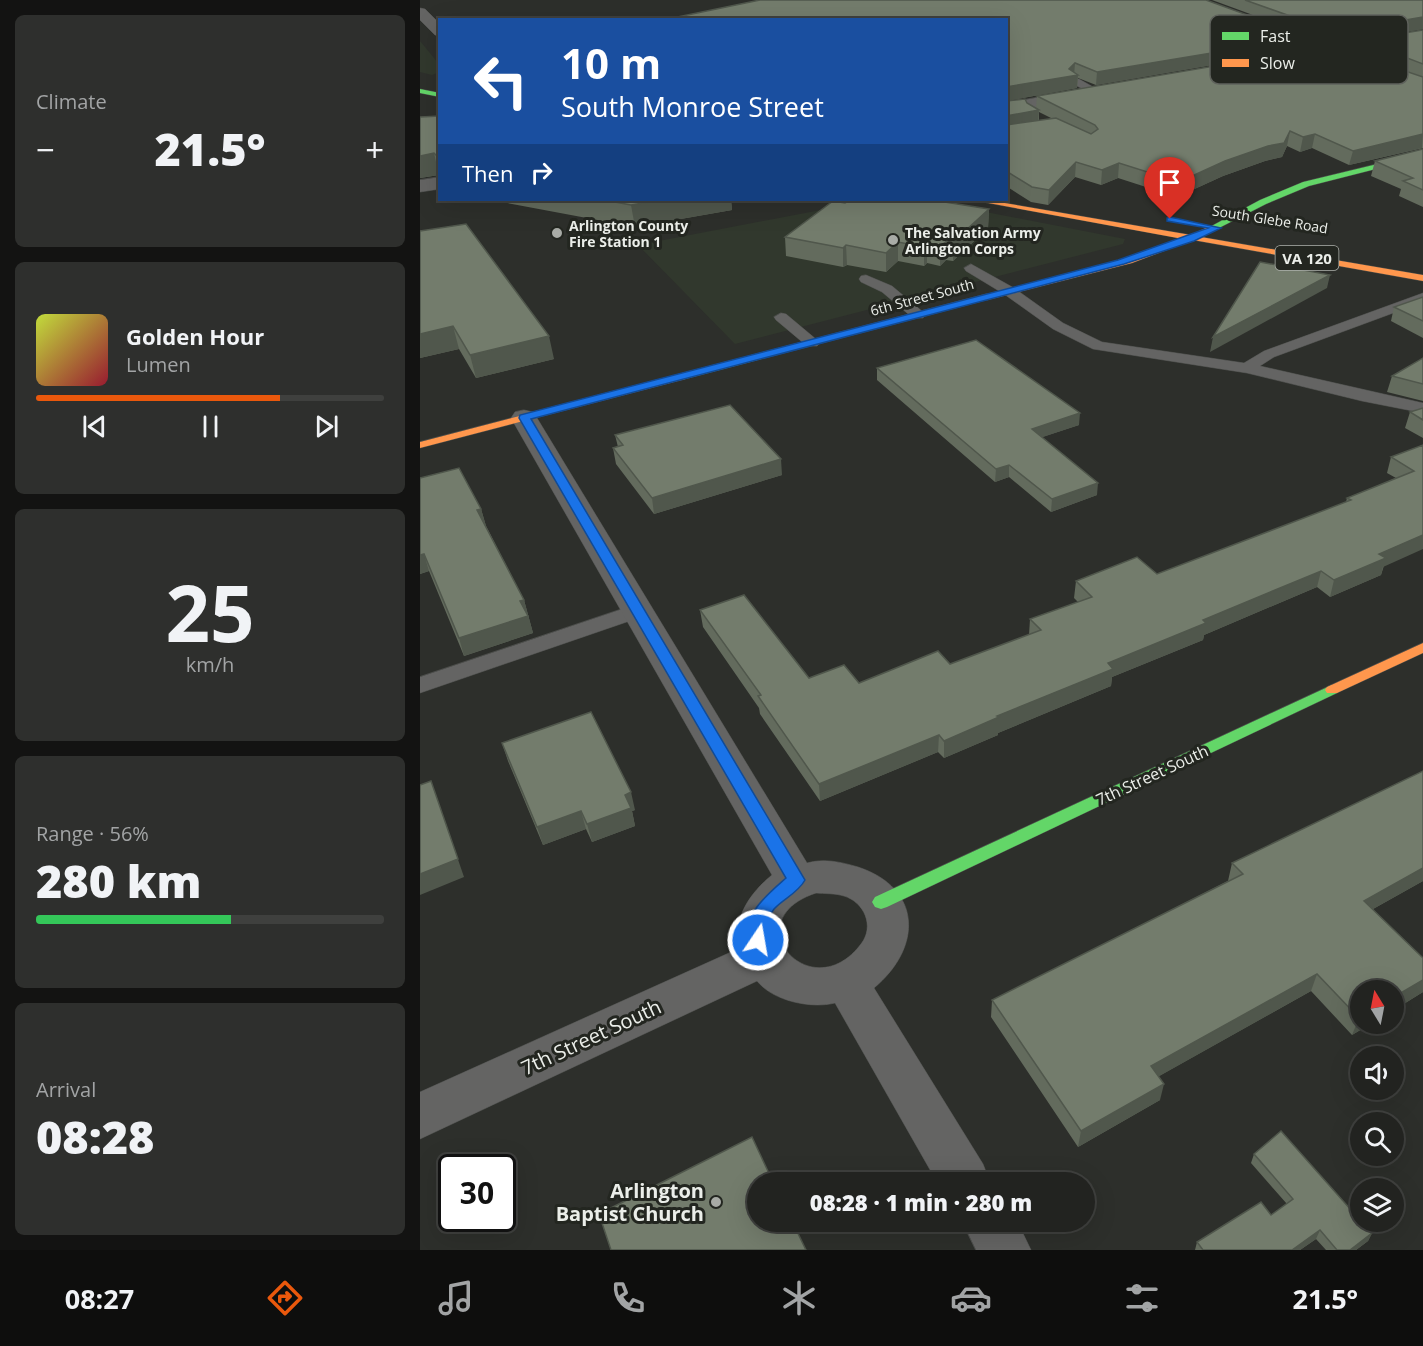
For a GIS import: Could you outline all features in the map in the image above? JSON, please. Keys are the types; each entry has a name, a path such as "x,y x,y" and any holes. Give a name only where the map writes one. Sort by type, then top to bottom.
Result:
{"street":[{"path":"420,12 438,30"},
{"path":"1408,38 1423,35"},
{"path":"420,81 438,84"},
{"path":"420,91 438,94"},
{"path":"1008,108 1103,91"},
{"name":"6th Street South","path":"420,445 1121,262 1191,239 1217,228 1263,202 1306,184 1423,155"},
{"path":"420,186 438,183"},
{"name":"South Glebe Road","path":"982,201 1423,278"},
{"name":"South Glebe Road","path":"1194,223 1240,231"},
{"path":"524,418 796,880"},
{"name":"7th Street South","path":"881,902 1423,648"},
{"path":"836,878 854,882 870,890 881,902 888,919 888,938 880,955 867,970 846,981 827,986 798,983 774,970 762,958 758,940 758,922 766,906 796,880 836,878"},
{"name":"7th Street South","path":"420,1116 762,958"},
{"path":"846,981 959,1172"},
{"path":"994,1232 1005,1250"}],"lane":[{"path":"1074,81 1103,91"},
{"path":"971,268 1009,291 1058,326 1098,346 1248,368 1423,408"},
{"path":"866,279 887,288 918,315"},
{"path":"1248,368 1269,354 1423,297"},
{"path":"781,317 812,343"},
{"path":"420,685 637,611"}],"shaded area":[{"path":"420,41 438,63 438,72 432,75 420,72"},
{"path":"868,201 929,201 1125,239 1123,244 735,344 638,245"}],"building":[{"path":"760,0 1206,0 1247,15 1210,15 1210,53 1097,72 1075,63 1069,69 1078,75 1008,87 1008,18 673,18"},
{"path":"1245,0 1423,0 1423,17 1408,20 1408,15 1287,15"},
{"path":"1423,30 1423,64 1408,58 1408,32"},
{"path":"1210,67 1210,84 1408,84 1408,72 1423,77 1423,134 1353,151 1315,134 1303,137 1290,131 1284,143 1225,161 1179,182 1119,163 1102,170 1076,162 1049,190 1032,187 1008,172 1008,125 1056,118 1091,134 1098,129 1095,125 1037,96"},
{"path":"1025,99 1027,103 1039,110 1008,116 1008,101"},
{"path":"438,116 438,166 437,156 434,153 420,156 420,117"},
{"path":"1423,149 1423,190 1403,181 1413,178 1375,161"},
{"path":"609,201 655,201 631,205"},
{"path":"833,201 845,203 848,201 938,201 989,209 953,242 947,241 940,246 927,244 924,247 898,242 886,253 785,237"},
{"path":"466,224 549,336 470,355 453,326 420,334 420,231"},
{"path":"1260,262 1330,275 1213,337"},
{"path":"1423,297 1423,321 1394,307"},
{"path":"976,340 1080,413 1032,429 1098,483 1052,499 1009,465 996,469 877,368"},
{"path":"1423,358 1423,384 1392,376"},
{"path":"730,405 781,459 652,498 613,448 623,445 615,435"},
{"path":"1423,408 1423,420 1410,412"},
{"path":"1423,445 1423,535 1379,554 1386,558 1334,580 1321,571 1203,620 1206,623 1108,663 1113,669 997,716 999,717 944,741 939,735 819,784 758,696 761,695 700,610 744,595 809,678 844,665 859,683 938,651 950,664 1041,630 1030,619 1092,597 1076,581 1137,557 1157,574 1351,500 1347,498 1414,471 1391,457"},
{"path":"459,468 481,509 477,510 524,600 520,601 528,616 459,638 424,554 420,555 420,478"},
{"path":"591,712 631,792 625,795 631,808 587,824 581,811 537,827 502,743"},
{"path":"1423,771 1423,868 1364,901 1423,958 1423,980 1404,991 1404,980 1350,980 1350,1009 1317,974 1151,1066 1164,1084 1081,1131 992,1000 1243,874 1232,863"},
{"path":"431,781 458,859 420,874 420,785"},
{"path":"1281,1131 1350,1209 1350,1232 1372,1233 1350,1250 1337,1250 1320,1230 1292,1250 1203,1250 1197,1242 1261,1202 1271,1215 1293,1199 1254,1154"},
{"name":"Arlington Baptist Church","path":"752,1137 768,1172 747,1172 747,1232 797,1232 806,1250 611,1250 599,1214"}],"traffic: fast":[{"path":"420,91 438,95"},
{"path":"1210,229 1263,202 1306,184 1423,155"},
{"path":"681,377 987,297"},
{"path":"881,902 1332,690"}],"traffic: slow":[{"path":"982,201 1423,278"},
{"path":"987,297 1129,261 1157,252 1210,229"},
{"path":"420,445 681,377"},
{"path":"1332,690 1423,648"}],"place":[{"name":"Arlington County Fire Station 1","path":"557,233"},
{"name":"The Salvation Army Arlington Corps","path":"893,240"},
{"name":"Arlington Baptist Church","path":"716,1202"}],"route":[{"path":"758,940 758,922 766,906 796,880 524,418 1121,262 1217,228 1170,219"}]}
